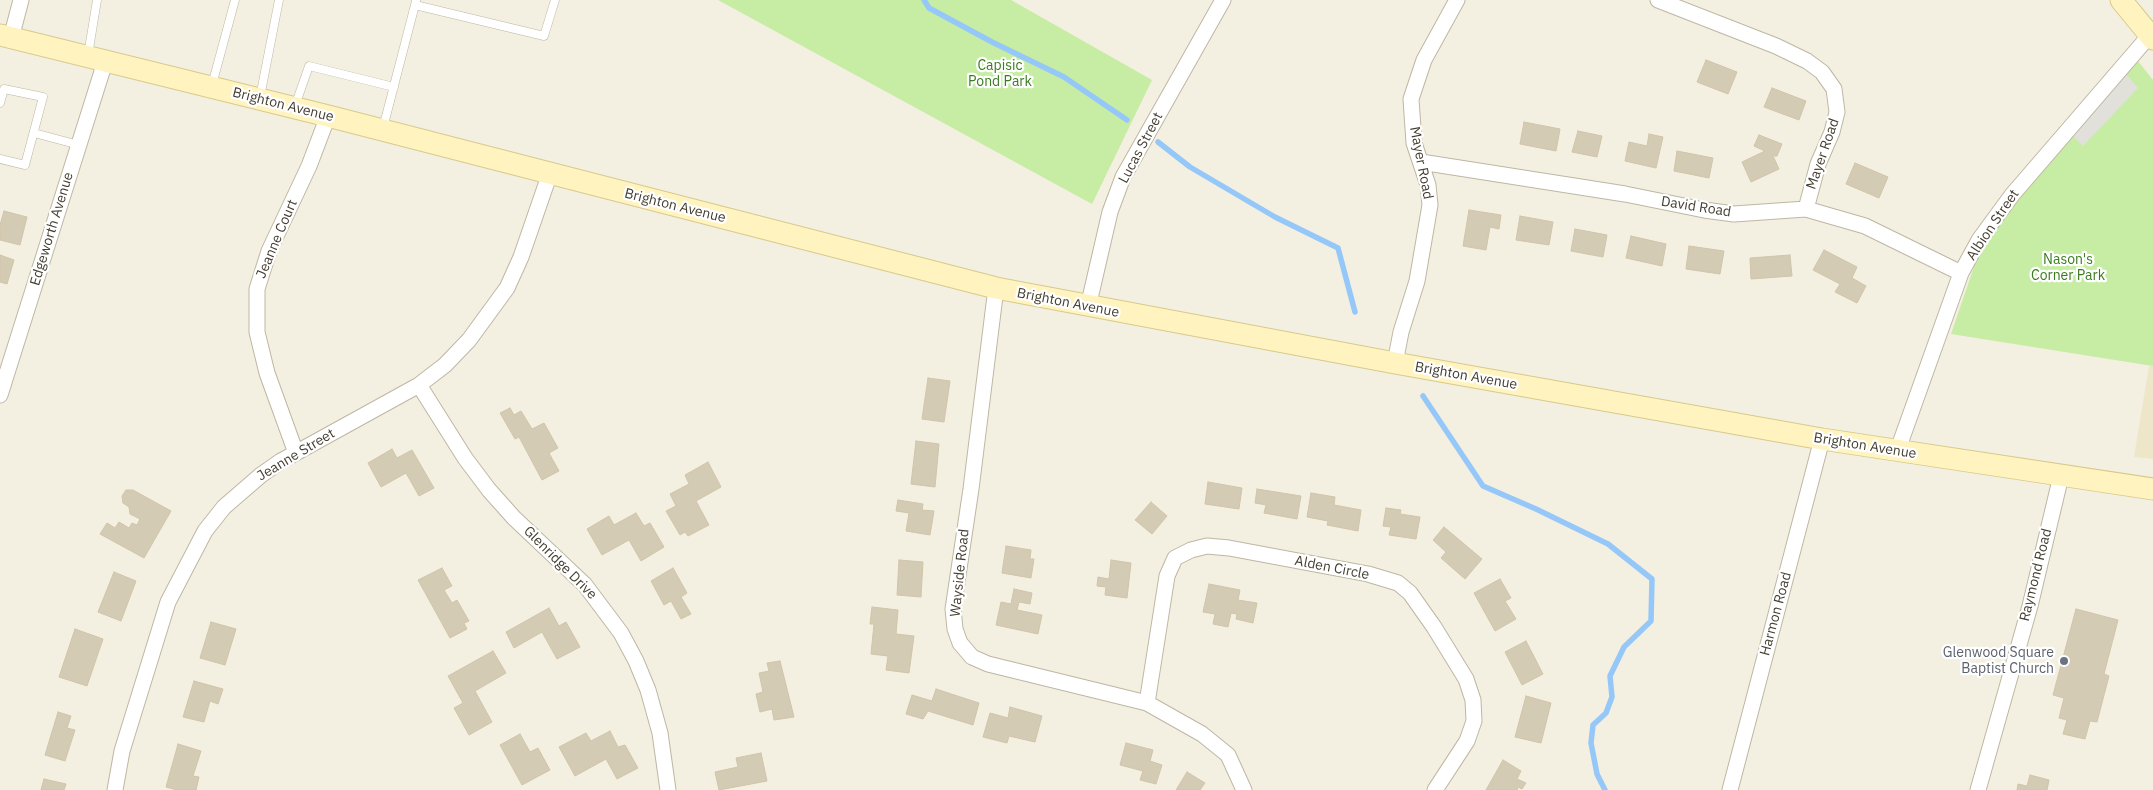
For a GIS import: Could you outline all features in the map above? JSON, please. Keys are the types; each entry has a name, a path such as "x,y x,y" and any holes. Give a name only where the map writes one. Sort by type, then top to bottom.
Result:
{"main road":[{"path":"2121,0 2152,37"},
{"name":"Brighton Avenue","path":"5,37 328,116 996,288 1088,307 1395,363 1897,452 2153,488"}],"street":[{"path":"5,37 21,0"},
{"name":"Lucas Street","path":"1088,307 1110,212 1123,177 1223,0"},
{"name":"Mayer Road","path":"1395,363 1401,332 1417,281 1430,205 1428,185 1414,143 1411,99 1424,60 1457,0"},
{"name":"Mayer Road","path":"1658,0 1776,46 1807,61 1822,72 1834,89 1838,112 1816,170 1806,209"},
{"name":"Albion Street","path":"1897,452 1960,273 1979,240 2012,195 2152,37"},
{"name":"Edgeworth Avenue","path":"0,395 79,145 96,60"},
{"name":"Jeanne Court","path":"296,453 267,373 257,332 257,289 269,251 309,166 328,116"},
{"name":"David Road","path":"1421,162 1625,194 1734,214 1806,209 1865,226 1960,273"},
{"name":"Jeanne Street","path":"115,790 122,751 168,602 191,554 205,531 224,507 261,475 296,453 419,385 445,364 468,340 507,288 521,257 550,174"},
{"name":"Wayside Road","path":"996,288 971,489 953,609 955,629 960,644 972,657 988,664 1146,703 1202,734 1228,755 1246,790"},
{"name":"Glenridge Drive","path":"419,385 465,458 489,490 514,518 585,585 621,633 636,661 648,690 660,733 668,790"},
{"name":"Harmon Road","path":"1730,790 1822,439"},
{"name":"Raymond Road","path":"1978,790 2030,606 2061,476"},
{"name":"Alden Circle","path":"1146,703 1167,576 1175,558 1191,550 1207,546 1228,548 1368,574 1398,583 1410,594 1434,627 1466,680 1473,700 1474,721 1467,741 1434,790"}],"lane":[{"path":"96,60 97,0"},
{"path":"211,88 235,0"},
{"path":"259,99 279,0"},
{"path":"382,130 416,2 544,36 555,0"},
{"path":"295,108 308,66 394,87"},
{"path":"0,103 4,89 43,96 25,165 0,159"},
{"path":"34,133 79,145"}],"shaded area":[{"path":"2126,74 2138,88 2083,146 2071,134"},
{"path":"2149,366 2153,366 2153,459 2134,457"}],"green space":[{"name":"Capisic Pond Park","path":"718,0 1011,0 1152,80 1092,204"},
{"name":"Nason's Corner Park","path":"2138,61 2153,80 2153,366 1951,334 1978,255 1995,225"}],"building":[{"path":"1706,60 1737,72 1728,94 1697,82"},
{"path":"1772,88 1806,101 1799,120 1764,107"},
{"path":"1524,122 1560,129 1556,151 1520,144"},
{"path":"1578,131 1602,136 1597,157 1572,152"},
{"path":"1649,134 1663,137 1656,168 1625,161 1629,142 1647,146"},
{"path":"1759,135 1782,144 1777,156 1773,156 1779,169 1751,182 1742,162 1765,151 1754,146"},
{"path":"1677,151 1713,158 1709,178 1674,171"},
{"path":"1855,163 1888,177 1879,198 1846,184"},
{"path":"1469,210 1501,215 1499,229 1490,227 1486,250 1463,246"},
{"path":"4,211 27,217 20,245 0,240 0,225"},
{"path":"1520,216 1553,222 1549,245 1516,240"},
{"path":"1575,229 1607,235 1603,257 1571,251"},
{"path":"1631,236 1666,244 1662,266 1626,258"},
{"path":"1689,246 1724,251 1720,274 1686,269"},
{"path":"1824,250 1857,267 1852,278 1866,286 1857,303 1835,292 1840,284 1813,270"},
{"path":"0,255 14,260 7,284 0,282"},
{"path":"1790,255 1792,276 1751,279 1750,258"},
{"path":"928,378 950,381 944,422 922,419"},
{"path":"510,408 514,415 521,411 532,429 544,423 558,448 549,453 559,471 542,480 519,437 515,439 500,413"},
{"path":"916,441 939,444 935,487 911,484"},
{"path":"392,449 397,458 412,450 434,488 419,496 406,473 381,487 368,463"},
{"path":"708,462 721,487 696,501 709,525 688,536 685,532 680,535 666,511 676,506 670,494 689,484 685,475"},
{"path":"1208,482 1242,488 1239,509 1205,504"},
{"path":"1257,489 1301,496 1297,519 1264,513 1266,505 1255,503"},
{"path":"126,490 133,490 171,511 144,558 100,534 107,523 115,528 119,522 129,528 132,523 137,525 140,519 130,514 129,507 123,503 122,496"},
{"path":"1311,493 1335,497 1334,505 1361,510 1358,531 1327,525 1328,521 1307,517"},
{"path":"898,500 923,504 922,510 934,511 930,535 906,531 909,513 896,511"},
{"path":"1151,502 1167,516 1152,534 1135,520"},
{"path":"1386,508 1401,510 1400,514 1420,517 1416,539 1389,535 1391,527 1383,526"},
{"path":"636,513 644,526 650,523 664,547 641,561 629,540 602,555 587,529 609,516 614,525"},
{"path":"1444,527 1482,559 1465,579 1441,558 1446,552 1433,540"},
{"path":"1006,546 1031,550 1030,559 1034,559 1031,578 1002,573"},
{"path":"899,560 923,562 921,597 897,595"},
{"path":"1111,560 1131,563 1127,598 1105,595 1106,587 1097,586 1098,577 1109,579"},
{"path":"442,568 452,586 444,590 452,603 457,600 469,621 464,623 467,629 450,638 418,580"},
{"path":"673,568 687,593 681,597 691,614 681,619 671,601 664,605 651,581"},
{"path":"114,572 136,581 121,621 98,612"},
{"path":"1500,579 1511,598 1505,601 1516,619 1495,631 1474,593"},
{"path":"1209,584 1240,590 1238,600 1257,603 1253,623 1236,619 1237,614 1231,613 1228,627 1213,624 1215,614 1203,612"},
{"path":"1014,589 1032,593 1030,604 1019,602 1017,610 1042,615 1038,634 996,625 1001,602 1011,604"},
{"path":"872,607 898,610 896,634 914,636 909,673 886,670 888,656 871,654 874,624 870,624"},
{"path":"549,608 559,626 566,622 580,647 557,659 542,632 514,648 506,632"},
{"path":"2076,609 2118,620 2104,674 2109,676 2097,722 2090,721 2085,739 2063,734 2067,720 2059,718 2064,698 2053,695"},
{"path":"211,622 236,629 225,665 200,658"},
{"path":"75,629 103,639 87,686 59,677"},
{"path":"1526,641 1543,674 1522,685 1505,652"},
{"path":"493,651 506,673 475,691 492,722 469,735 454,708 463,703 448,676"},
{"path":"780,661 794,717 774,720 772,709 760,712 756,694 763,692 759,673 769,671 767,663"},
{"path":"194,681 223,689 218,704 210,701 204,722 183,717"},
{"path":"936,689 979,703 973,725 928,711 923,719 906,714 912,695 932,701"},
{"path":"1526,696 1551,703 1541,743 1515,737"},
{"path":"1010,707 1042,716 1035,742 1009,736 1007,743 983,737 990,713 1008,718"},
{"path":"58,712 71,716 67,728 75,730 65,761 45,755"},
{"path":"610,731 618,747 625,745 638,768 617,779 606,759 575,776 559,747 586,733 591,741"},
{"path":"520,734 530,752 538,748 550,770 522,785 500,745"},
{"path":"1126,743 1153,750 1150,761 1162,765 1156,784 1140,780 1143,771 1120,765"},
{"path":"178,744 201,751 193,776 199,777 196,790 177,790 166,787"},
{"path":"761,753 767,781 719,790 715,772 738,767 736,758"},
{"path":"1503,760 1521,771 1517,779 1526,783 1522,789 1518,787 1517,790 1486,790"},
{"path":"1187,772 1205,783 1200,790 1176,790"},
{"path":"2030,775 2049,780 2047,790 2017,790 2018,784 2027,786"},
{"path":"44,779 66,784 64,790 41,790"}],"waterway":[{"path":"924,0 929,8 992,42 1064,77 1127,120"},
{"path":"1158,142 1190,167 1275,217 1338,248 1355,312"},
{"path":"1423,396 1483,486 1608,544 1652,579 1651,621 1624,647 1610,676 1612,697 1606,713 1593,725 1591,743 1597,774 1605,790"}],"place":[{"name":"Glenwood Square Baptist Church","path":"2064,661"}]}
